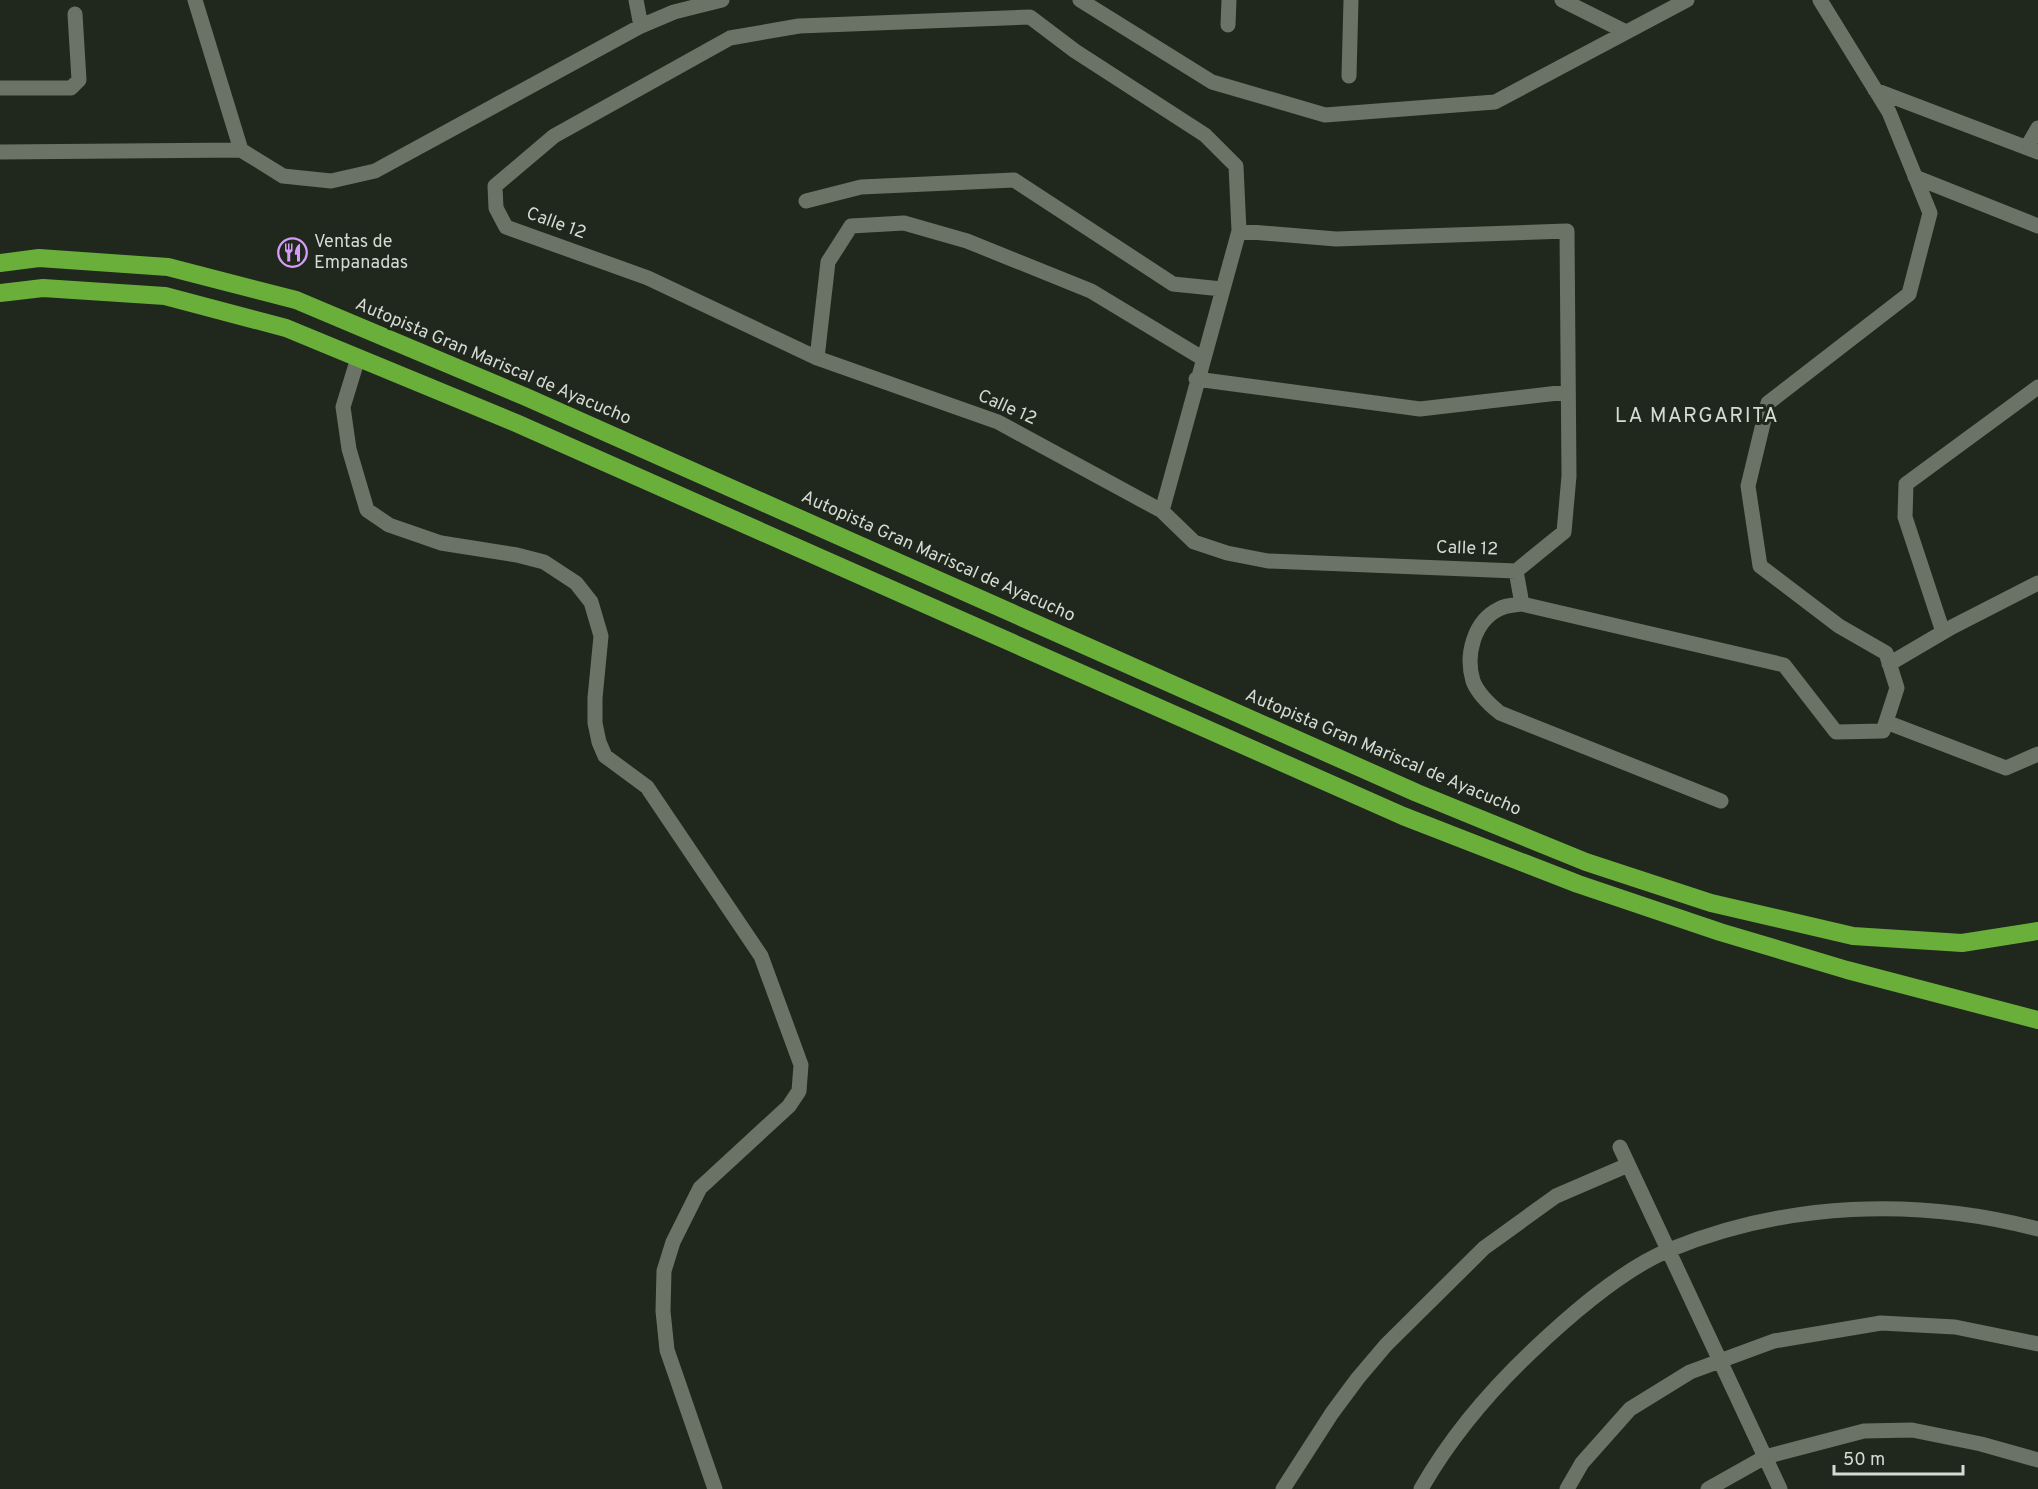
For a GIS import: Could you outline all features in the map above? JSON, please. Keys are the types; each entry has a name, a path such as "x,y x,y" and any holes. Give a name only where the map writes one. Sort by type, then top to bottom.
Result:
{"highway":[{"name":"Autopista Gran Mariscal de Ayacucho","path":"0,263 39,258 168,267 296,300 526,397 1416,793 1586,862 1711,903 1852,936 1962,943 2038,931"},
{"path":"0,293 43,288 165,296 286,328 516,423 1403,816 1589,888 1720,932 1847,970 2038,1020"}],"street":[{"path":"195,0 242,150"},
{"path":"636,0 641,26"},
{"path":"0,152 242,150 283,176 331,181 375,171 641,26 668,8 722,0"},
{"path":"1080,0 1212,82 1325,114 1494,102 1687,0"},
{"path":"1228,25 1229,0"},
{"path":"1349,76 1351,0"},
{"path":"1562,0 1626,32"},
{"path":"1721,801 1500,713 1485,700 1473,681 1470,649 1482,622 1500,608 1522,604 1784,665 1836,732 1883,731 1896,688 1886,653 1839,626 1760,567 1749,486 1768,403 1909,294 1930,213 1889,112 1820,0"},
{"path":"0,88 71,88 80,80 75,14"},
{"name":"Calle 12","path":"1239,231 1236,166 1205,135 1075,51 1030,17 799,26 730,38 554,136 495,186 496,208 506,227 648,278 817,358 999,422 1162,511 1194,542 1227,553 1268,561 1516,571"},
{"path":"1875,90 2033,150 2038,128"},
{"path":"1915,177 2038,226"},
{"path":"806,201 861,187 1014,180 1173,284 1222,289"},
{"path":"817,358 828,262 851,226 904,223 968,241 1090,291 1202,358"},
{"path":"1162,511 1196,379 1239,231 1336,239 1567,231 1569,476 1564,532 1516,571 1522,604"},
{"path":"358,357 343,407 349,449 368,510 389,525 441,543 517,555 544,562 566,575 584,592 596,613 601,636 595,723 604,756 647,787 761,956 801,1065 799,1091 789,1106 700,1188 673,1242 664,1270 663,1311 667,1350 715,1489"},
{"path":"1196,379 1420,409 1567,392"},
{"path":"1943,632 1905,517 1906,484 2038,387"},
{"path":"1889,664 1943,632 2038,583"},
{"path":"1886,722 2006,768 2038,754"},
{"path":"1620,1147 1780,1489"},
{"path":"1283,1489 1332,1413 1358,1378 1386,1345 1484,1248 1556,1196 1628,1165"},
{"path":"1421,1489 1491,1390 1563,1322 1614,1283 1668,1251 1760,1220 1838,1209 1930,1209 2038,1228"},
{"path":"1567,1489 1582,1463 1630,1409 1690,1372 1774,1341 1881,1323 1955,1327 2038,1344"},
{"path":"1708,1489 1765,1457 1864,1431 1912,1430 1981,1444 2038,1460"}],"place":[{"name":"Ventas de Empanadas","path":"293,252"}],"district":[{"name":"LA MARGARITA","path":"1697,416"}]}
